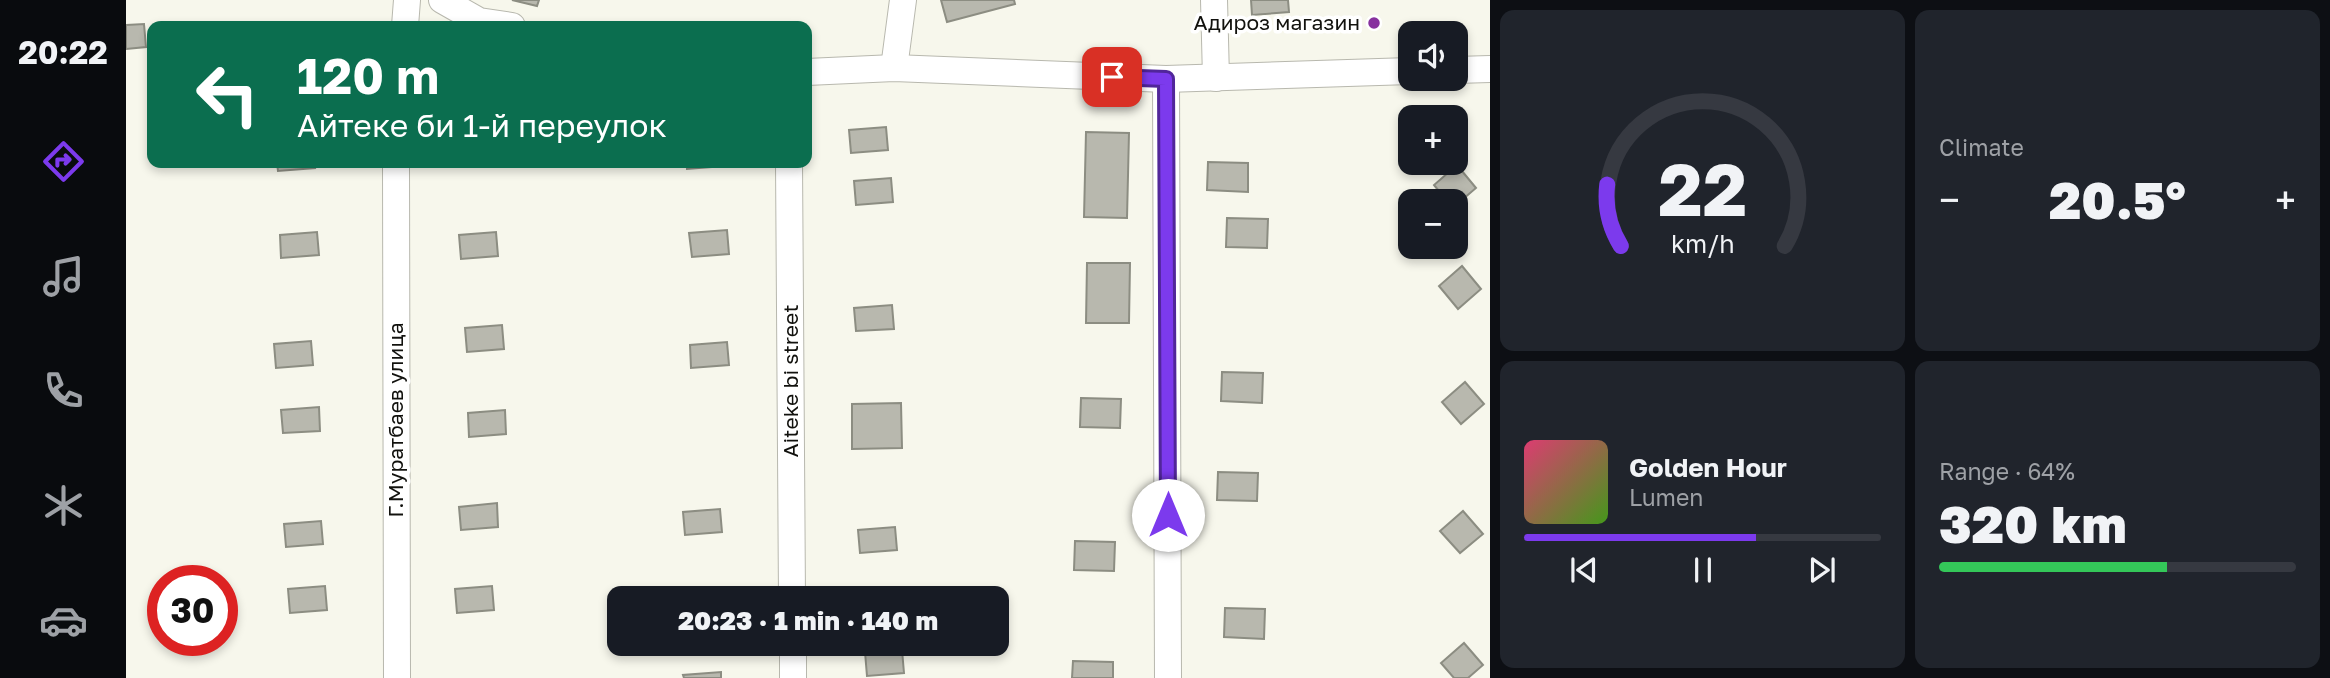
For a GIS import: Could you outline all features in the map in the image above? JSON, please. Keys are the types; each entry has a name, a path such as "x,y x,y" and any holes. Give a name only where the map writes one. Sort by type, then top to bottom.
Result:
{"street":[{"path":"405,21 407,0"},
{"path":"442,0 484,10 503,21"},
{"path":"894,68 903,0"},
{"path":"1214,0 1216,78"},
{"path":"812,72 894,68 1166,79 1398,71"},
{"path":"1468,70 1490,69"},
{"path":"1166,79 1168,678"},
{"name":"Г.Муратбаев улица","path":"396,168 397,678"},
{"name":"Aiteke bi street","path":"789,168 792,586"},
{"path":"793,656 793,678"}],"building":[{"path":"512,0 539,0 537,6"},
{"path":"941,0 1014,0 1015,4 947,22"},
{"path":"1251,0 1288,0 1289,12 1252,15"},
{"path":"144,24 146,47 126,49 126,25"},
{"path":"886,127 888,150 851,153 849,130"},
{"path":"1086,132 1129,133 1127,218 1084,217"},
{"path":"1208,162 1248,163 1248,192 1207,190"},
{"path":"278,168 315,168 278,171"},
{"path":"1446,175 1465,175 1476,188 1468,195 1468,189 1437,189 1434,185"},
{"path":"891,178 893,202 856,205 854,181"},
{"path":"1227,218 1268,219 1267,248 1226,247"},
{"path":"727,230 729,254 692,257 689,233"},
{"path":"317,232 319,255 281,258 280,235"},
{"path":"496,232 498,256 461,259 459,235"},
{"path":"1087,263 1130,263 1129,323 1086,323"},
{"path":"1462,266 1481,289 1458,309 1439,286"},
{"path":"892,305 894,329 856,331 854,308"},
{"path":"502,325 504,349 467,352 465,328"},
{"path":"311,341 313,365 276,368 274,344"},
{"path":"727,342 729,365 691,368 690,345"},
{"path":"1222,372 1263,373 1262,403 1221,401"},
{"path":"1465,382 1484,404 1461,424 1442,402"},
{"path":"1081,398 1121,399 1120,428 1080,427"},
{"path":"901,403 902,448 852,449 852,404"},
{"path":"319,407 320,431 283,433 281,410"},
{"path":"505,410 506,434 469,437 468,413"},
{"path":"1218,472 1258,473 1257,501 1217,500"},
{"path":"497,503 498,527 461,530 459,507"},
{"path":"720,509 722,532 685,535 683,512"},
{"path":"1463,511 1483,534 1460,553 1440,531"},
{"path":"321,521 323,544 286,547 284,524"},
{"path":"895,527 897,550 860,553 858,530"},
{"path":"1075,541 1115,542 1114,571 1074,570"},
{"path":"325,586 327,610 290,613 288,589"},
{"path":"492,586 494,610 457,613 455,589"},
{"path":"1225,608 1265,609 1264,639 1224,637"},
{"path":"1464,643 1483,665 1468,678 1454,678 1441,663"},
{"path":"865,656 903,656 904,673 867,676"},
{"path":"1073,661 1113,662 1113,678 1072,678"},
{"path":"721,672 721,678 684,678 683,675"}],"place":[{"name":"Адироз магазин","path":"1374,23"}],"route":[{"path":"1112,77 1166,79 1168,515"}]}
